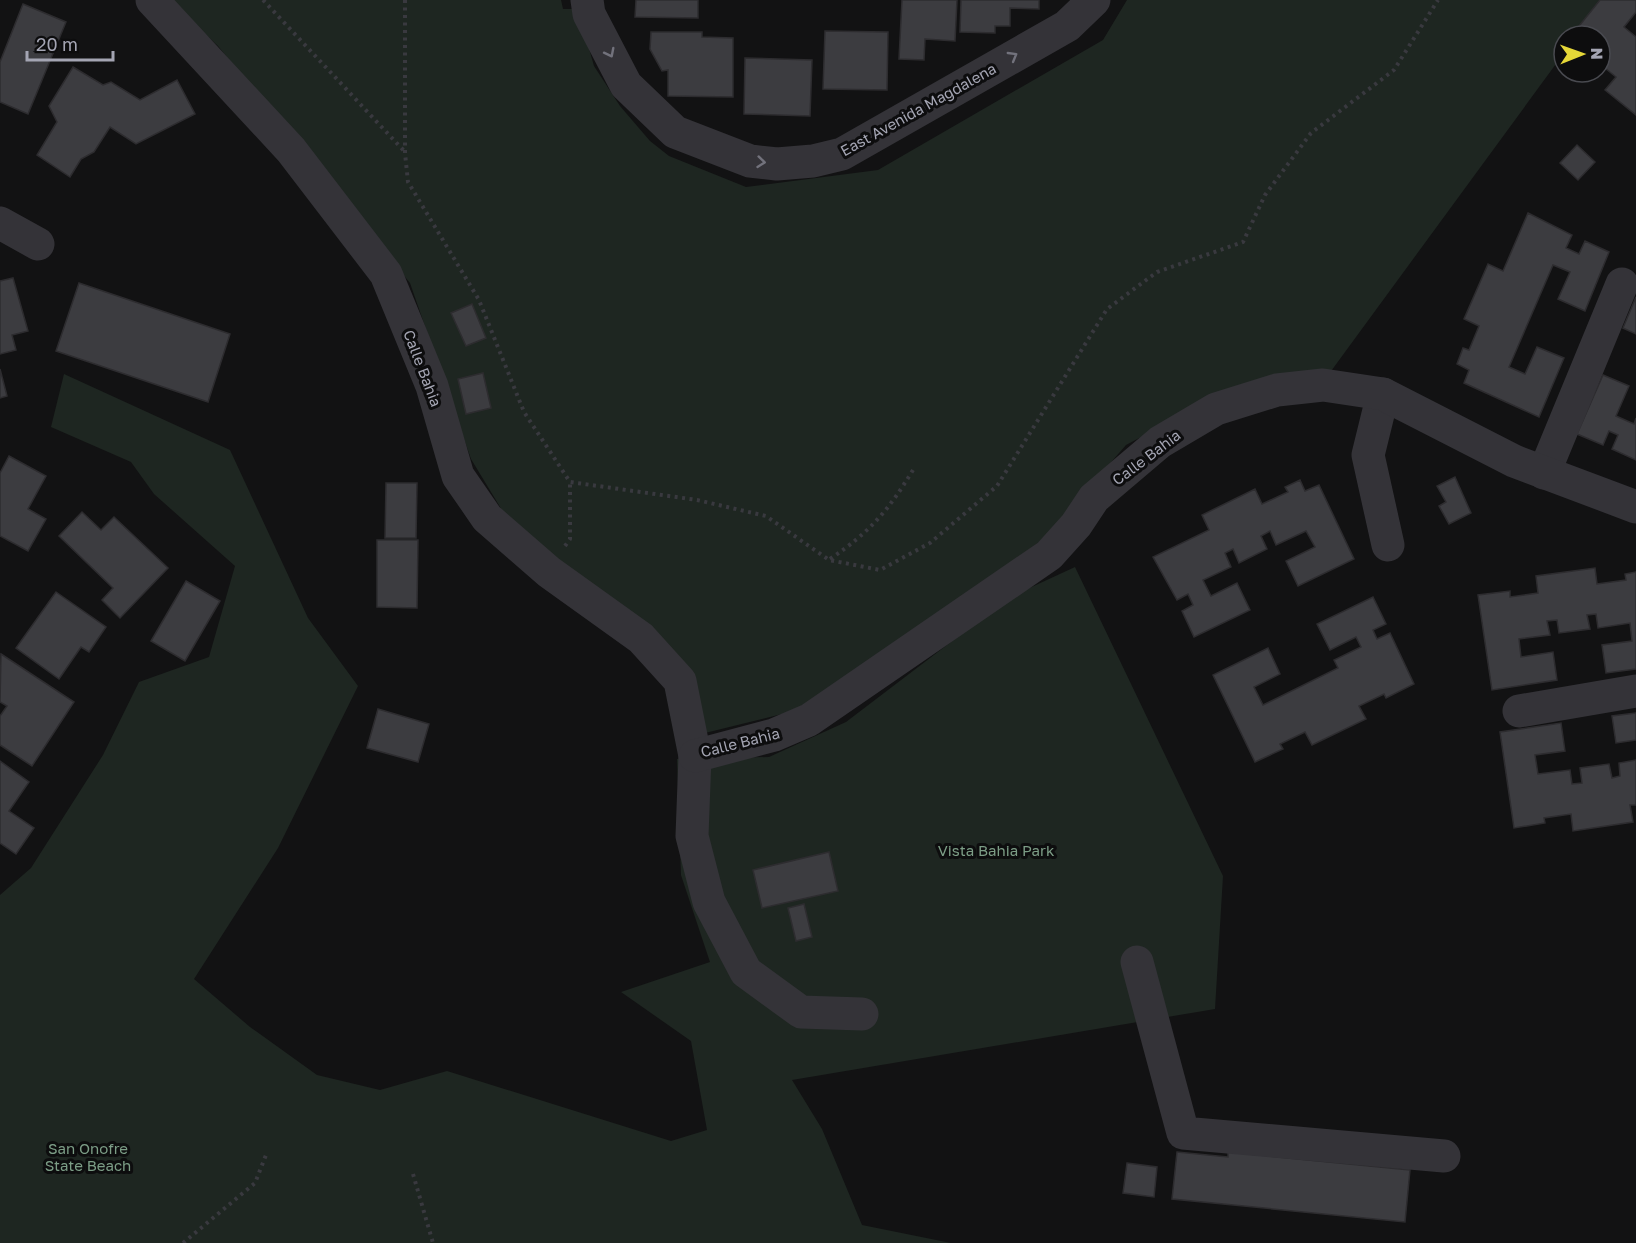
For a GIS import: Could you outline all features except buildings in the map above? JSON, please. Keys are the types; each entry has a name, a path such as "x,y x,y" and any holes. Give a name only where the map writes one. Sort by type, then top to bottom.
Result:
{"street":[{"name":"Calle Bahia","path":"152,0 291,150 386,274 432,386 458,476 487,518 549,572 640,638 680,681 695,756 774,735 809,720 1049,555 1076,525 1094,498 1160,442 1216,409 1277,390 1323,385 1383,393 1514,461 1636,507"},
{"name":"East Avenida Magdalena","path":"587,0 589,14 626,85 675,132 750,161 777,164 813,161 850,149 1067,26 1094,0"},
{"path":"0,223 38,244"},
{"path":"1544,473 1622,285"},
{"path":"1383,393 1368,455 1388,545"},
{"path":"1519,711 1636,691"},
{"path":"695,756 692,836 709,902 746,972 801,1012 862,1014"},
{"path":"1137,962 1183,1132 1444,1156"}],"path":[{"path":"263,0 405,153"},
{"path":"405,0 405,153 408,182 479,300 524,412 570,483 570,539 549,572"},
{"path":"570,483 697,500 766,516 829,560 880,570 930,543 997,486 1107,309 1157,272 1243,242 1264,195 1311,133 1394,70 1438,0"},
{"path":"829,560 857,541 890,509 913,470"},
{"path":"183,1243 255,1183 266,1155"},
{"path":"413,1174 433,1243"}],"green space":[{"path":"169,0 561,0 563,9 573,9 580,17 594,66 620,106 650,141 669,156 746,187 878,170 1103,40 1127,0 1603,0 1585,24 1552,24 1552,69 1326,378 1237,386 1126,445 1046,537 859,674 790,712 705,733 688,669 511,525 471,459 410,283 218,46"},
{"path":"64,374 230,450 308,618 358,686 278,848 194,979 250,1027 317,1075 380,1090 447,1071 671,1141 707,1130 691,1041 621,992 710,962 681,875 677,759 769,757 846,722 1010,597 1075,567 1223,876 1215,1009 792,1080 822,1129 862,1225 951,1243 0,1243 0,895 31,868 103,755 139,682 209,657 235,566 154,494 131,462 51,427"}],"park label":[{"name":"Vista Bahia Park","path":"996,850"},
{"name":"San Onofre State Beach","path":"88,1156"}]}
